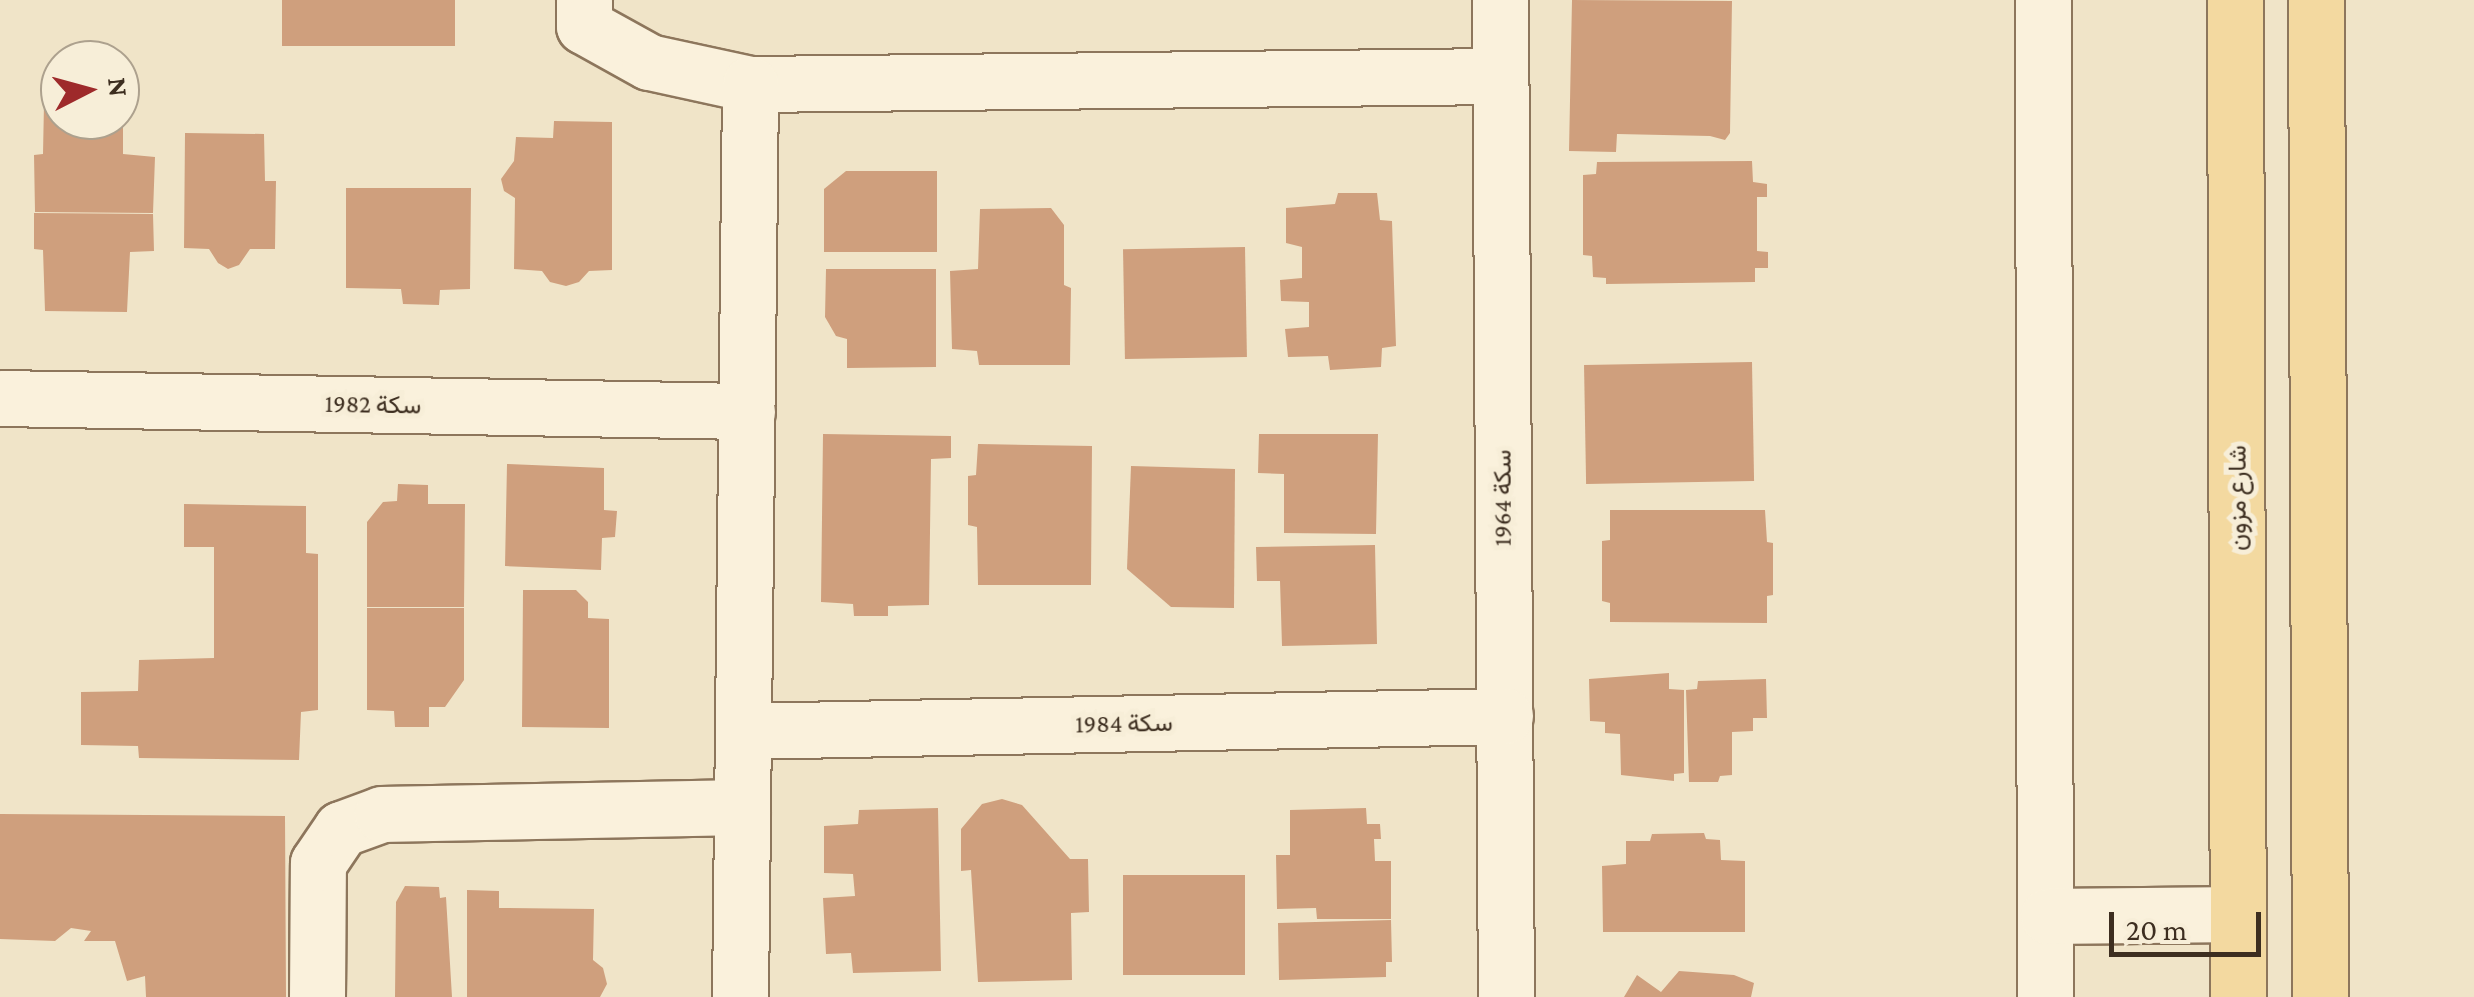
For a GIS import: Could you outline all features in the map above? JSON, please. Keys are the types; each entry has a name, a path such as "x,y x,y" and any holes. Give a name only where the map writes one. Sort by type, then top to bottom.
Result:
{"main road":[{"name":"شارع مزون","path":"2235,0 2238,997"},
{"path":"2316,0 2320,997"}],"street":[{"path":"584,0 584,26 650,62 750,84 1500,76"},
{"name":"سكة 1964","path":"1500,0 1506,997"},
{"path":"2043,0 2048,916 2045,997"},
{"path":"740,997 750,84"},
{"name":"سكة 1982","path":"0,398 747,411"},
{"name":"سكة 1984","path":"744,731 1505,716"},
{"path":"316,997 318,863 341,828 382,814 742,807"},
{"path":"2048,916 2238,914"}],"building":[{"path":"282,0 455,0 455,46 282,46"},
{"path":"1572,0 1732,1 1730,133 1725,140 1710,136 1617,134 1616,152 1569,151"},
{"path":"554,121 612,122 612,270 589,271 579,282 566,286 550,282 542,271 514,269 515,198 504,191 501,179 514,161 516,137 553,138"},
{"path":"185,133 264,134 265,181 276,181 275,249 250,249 239,265 228,269 218,263 209,249 184,248"},
{"path":"43,140 123,140 123,154 155,157 153,213 35,212 34,155 43,154"},
{"path":"1752,161 1753,182 1767,184 1767,197 1757,197 1757,251 1768,252 1768,268 1755,268 1755,282 1606,284 1606,278 1593,277 1592,256 1583,255 1583,175 1596,174 1597,162"},
{"path":"846,171 937,171 937,252 824,252 824,189"},
{"path":"346,188 471,188 470,289 440,290 439,305 403,304 401,289 346,288"},
{"path":"1338,193 1377,193 1380,220 1392,221 1396,346 1382,348 1381,367 1330,370 1328,356 1288,357 1285,329 1309,327 1309,302 1281,301 1280,280 1302,278 1302,247 1286,243 1286,208 1335,204"},
{"path":"1051,208 1064,225 1064,285 1071,288 1070,365 979,365 977,351 952,349 950,271 978,269 980,209"},
{"path":"34,213 153,214 154,251 130,252 127,312 45,311 43,250 34,249"},
{"path":"1245,247 1247,357 1125,359 1123,249"},
{"path":"826,269 936,269 936,367 847,368 847,339 836,336 825,317"},
{"path":"1752,362 1754,481 1586,484 1584,365"},
{"path":"823,434 951,436 951,458 931,459 929,605 888,606 888,616 854,616 853,604 821,602"},
{"path":"1259,434 1378,434 1376,534 1284,533 1284,474 1258,473"},
{"path":"978,444 1092,446 1091,585 978,585 977,527 968,525 968,476 976,475"},
{"path":"507,464 604,468 604,510 617,511 615,537 602,538 601,570 505,566"},
{"path":"1131,466 1235,469 1234,608 1171,607 1127,569"},
{"path":"398,484 428,485 428,504 465,504 464,607 367,607 367,522 383,502 397,501"},
{"path":"184,504 306,506 306,553 318,554 318,710 301,712 299,760 139,758 138,746 81,745 81,692 138,691 139,660 214,658 214,547 184,547"},
{"path":"1610,510 1765,510 1767,542 1773,543 1773,595 1767,596 1767,623 1610,622 1610,603 1602,601 1602,541 1610,540"},
{"path":"1375,545 1377,644 1282,646 1280,581 1257,581 1256,547"},
{"path":"523,590 576,590 588,602 588,618 609,619 609,728 522,727"},
{"path":"367,608 464,608 464,680 445,707 429,707 429,727 395,727 394,711 367,710"},
{"path":"1669,673 1669,689 1684,690 1684,773 1674,774 1674,781 1621,775 1620,734 1605,733 1605,722 1590,721 1589,679"},
{"path":"1766,679 1767,718 1753,718 1753,731 1732,732 1732,775 1720,776 1718,782 1689,782 1686,690 1697,689 1698,681"},
{"path":"1002,799 1022,805 1070,859 1088,859 1089,912 1071,913 1072,980 978,982 971,870 961,871 961,829 982,804"},
{"path":"938,808 941,971 853,973 851,953 826,954 823,898 855,896 853,874 824,873 824,826 858,824 859,810"},
{"path":"1366,808 1367,824 1380,824 1381,839 1374,839 1375,861 1391,861 1391,919 1317,919 1316,908 1277,909 1276,855 1290,855 1290,810"},
{"path":"0,814 285,816 286,997 146,997 145,976 127,981 115,941 84,941 91,931 71,928 55,941 0,939"},
{"path":"1704,833 1706,839 1720,840 1721,860 1745,861 1745,932 1603,932 1602,866 1626,864 1626,841 1650,841 1652,834"},
{"path":"1123,875 1245,875 1245,975 1123,975"},
{"path":"405,886 439,887 440,898 446,897 452,997 395,997 396,902"},
{"path":"467,890 499,891 499,908 594,909 593,960 603,968 607,984 600,997 467,997"},
{"path":"1391,920 1392,962 1386,962 1386,977 1279,980 1278,923"},
{"path":"1679,971 1734,975 1754,983 1751,997 1624,997 1637,975 1661,992"}]}
